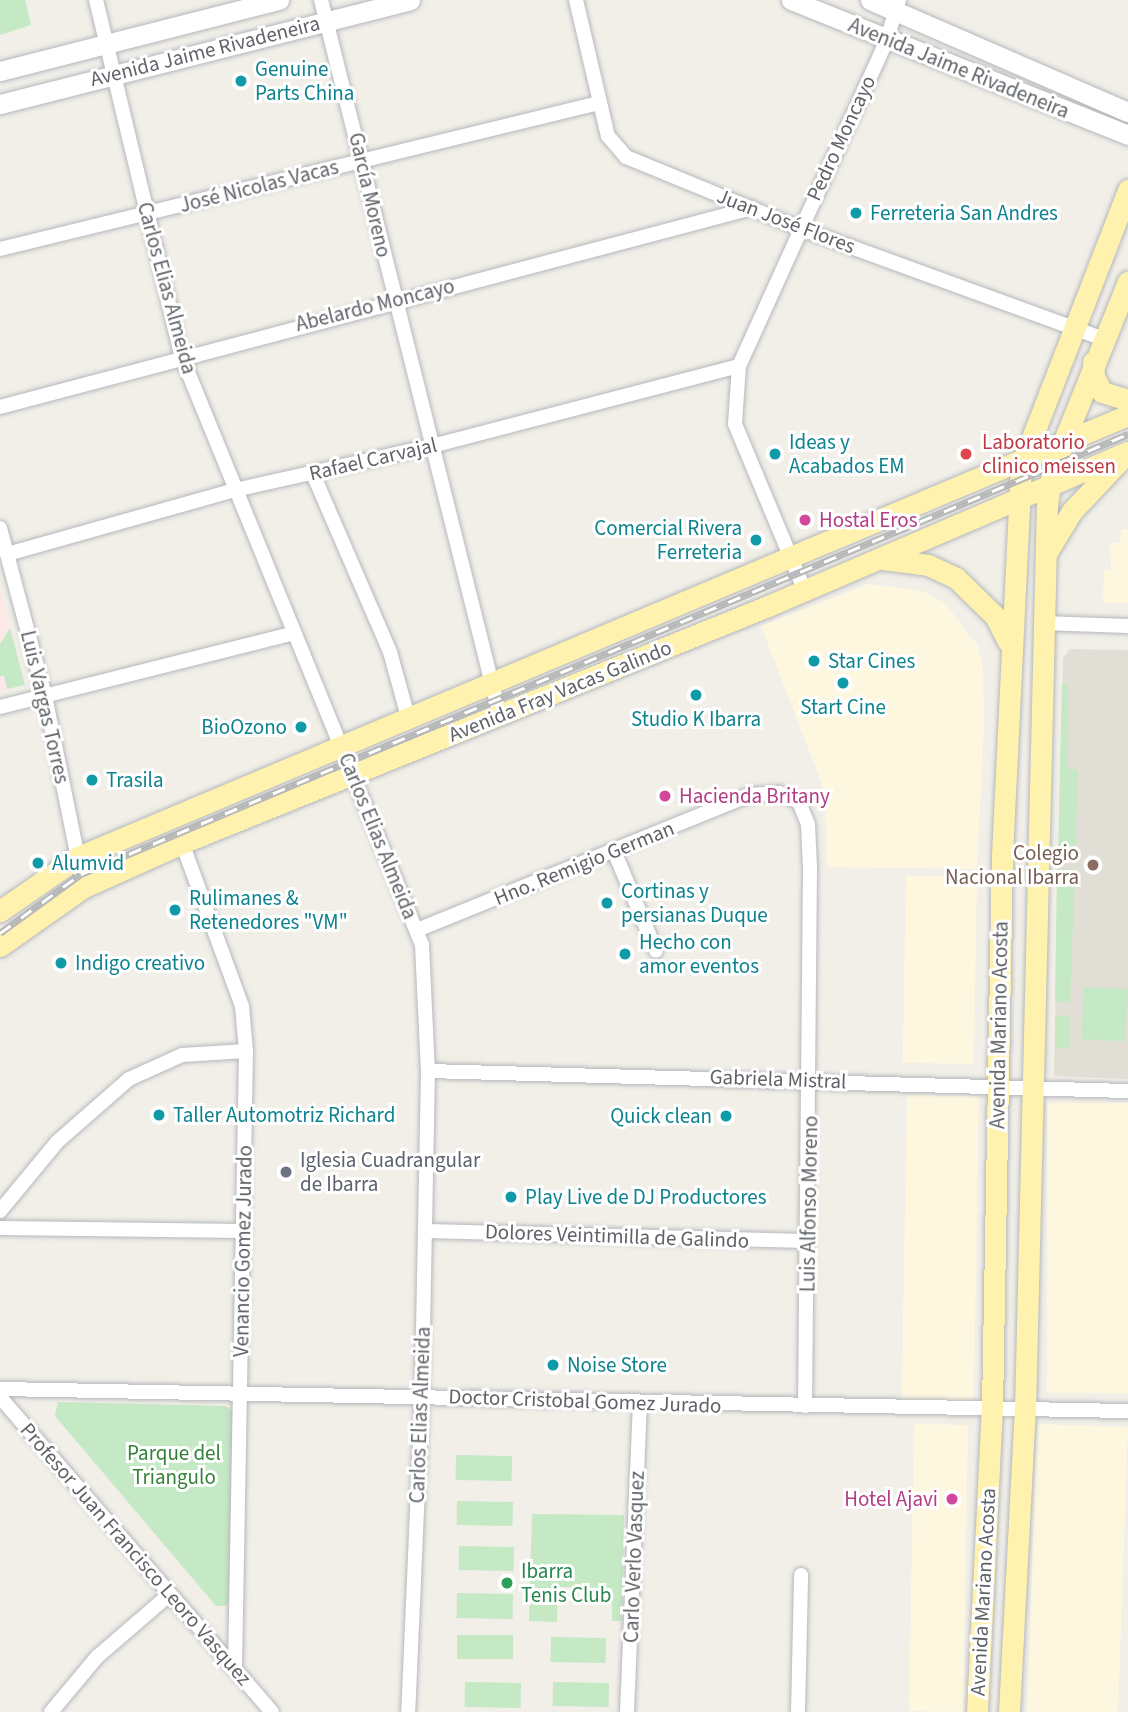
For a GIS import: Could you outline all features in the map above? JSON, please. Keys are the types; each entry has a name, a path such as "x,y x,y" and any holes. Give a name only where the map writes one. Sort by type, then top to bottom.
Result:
{"main road":[{"name":"Avenida Jaime Rivadeneira","path":"0,71 107,41 279,0"},
{"name":"Avenida Jaime Rivadeneira","path":"0,104 410,0"},
{"name":"Avenida Jaime Rivadeneira","path":"791,0 1128,135"},
{"name":"Avenida Jaime Rivadeneira","path":"870,0 897,5 1128,111"},
{"name":"Avenida Mariano Acosta","path":"977,1712 992,1408 1009,646 1019,496 1023,461 1128,190"},
{"name":"Avenida Mariano Acosta","path":"1009,1712 1025,1409 1042,623 1049,487 1093,362 1128,281"},
{"path":"1093,362 1094,377 1102,392 1128,400"},
{"name":"Avenida Fray Vacas Galindo","path":"0,911 78,857 341,744 1063,446 1128,415"},
{"name":"Avenida Fray Vacas Galindo","path":"0,946 84,887 182,843 881,559 1019,496 1049,487 1128,452"},
{"path":"1046,554 1072,511 1128,452"},
{"path":"881,559 928,565 956,578 995,616 1009,646"}],"street":[{"name":"Carlos Elias Almeida","path":"96,0 181,355 417,930 426,967 428,1071 422,1396 408,1712"},
{"name":"García Moreno","path":"321,0 500,716"},
{"name":"Juan José Flores","path":"576,0 608,136 626,157 799,228 1104,339"},
{"name":"Pedro Moncayo","path":"804,589 735,424 739,366 799,228 887,39 897,5"},
{"name":"José Nicolas Vacas","path":"0,249 599,103"},
{"name":"Abelardo Moncayo","path":"0,407 181,355 752,208"},
{"name":"Rafael Carvajal","path":"7,554 235,490 432,446 739,366"},
{"path":"313,474 390,652 408,717"},
{"name":"Luis Vargas Torres","path":"0,528 45,695 84,887"},
{"path":"1042,623 1128,626"},
{"path":"0,707 294,632"},
{"name":"Luis Alfonso Moreno","path":"750,795 779,793 799,802 808,824 811,1079 805,1406"},
{"name":"Hno. Remigio German","path":"417,930 750,795"},
{"name":"Venancio Gomez Jurado","path":"182,843 242,1006 246,1051 235,1670"},
{"path":"614,851 656,951"},
{"path":"0,1211 57,1142 129,1079 182,1055 246,1051"},
{"name":"Gabriela Mistral","path":"428,1071 811,1079 999,1089 1128,1091"},
{"path":"0,1228 244,1231"},
{"name":"Dolores Veintimilla de Galindo","path":"425,1231 808,1241"},
{"name":"Doctor Cristobal Gomez Jurado","path":"0,1389 1128,1411"},
{"name":"Profesor Juan Francisco Leoro Vasquez","path":"0,1397 272,1712"},
{"name":"Carlo Verlo Vasquez","path":"627,1712 640,1402"},
{"path":"798,1712 801,1575"},
{"path":"51,1712 97,1657 170,1594"}],"shaded area":[{"path":"1121,529 1128,529 1128,603 1103,603 1104,570 1111,570 1110,543 1120,543"},
{"path":"869,584 923,591 945,603 978,646 983,668 984,728 977,869 827,867 825,792 761,626"},
{"path":"0,588 25,685 0,691"},
{"name":"Colegio Nacional Ibarra","path":"1070,649 1128,650 1128,1079 1054,1076 1063,658"},
{"path":"906,876 977,877 974,1064 903,1063"},
{"path":"907,1095 979,1096 974,1401 902,1400"},
{"path":"1047,1103 1128,1103 1128,1393 1047,1393"},
{"path":"914,1424 968,1425 963,1712 909,1711"},
{"path":"1037,1424 1128,1427 1118,1712 1027,1712"}],"green space":[{"path":"0,0 25,0 31,25 0,35"},
{"path":"10,628 25,685 7,689 4,676 0,676 0,644"},
{"path":"1062,684 1068,684 1067,769 1078,770 1075,854 1058,854"},
{"path":"1057,869 1075,869 1070,1002 1055,1002"},
{"path":"1084,987 1128,989 1125,1041 1081,1039"},
{"path":"1055,1016 1070,1016 1070,1048 1055,1048"},
{"name":"Parque del Triangulo","path":"58,1402 225,1406 232,1410 235,1416 230,1602 225,1606 216,1606 55,1416"},
{"path":"456,1455 512,1456 512,1481 456,1480"},
{"path":"457,1501 513,1502 513,1526 457,1525"},
{"path":"532,1514 624,1515 622,1621 612,1621 612,1588 558,1587 557,1622 529,1621"},
{"path":"459,1546 514,1547 514,1571 459,1570"},
{"path":"457,1593 513,1594 513,1619 457,1618"},
{"path":"457,1635 513,1635 513,1659 457,1659"},
{"path":"551,1637 606,1638 606,1663 551,1662"},
{"path":"465,1682 521,1683 521,1708 465,1707"},
{"path":"553,1682 609,1683 609,1707 553,1706"}],"railway":[{"path":"0,933 81,874 1128,434"}],"place":[{"name":"Genuine Parts China","path":"241,81"},
{"name":"Ferreteria San Andres","path":"856,213"},
{"name":"Ideas y Acabados EM","path":"775,454"},
{"name":"Laboratorio clinico meissen","path":"966,454"},
{"name":"Hostal Eros","path":"805,520"},
{"name":"Comercial Rivera Ferreteria","path":"756,540"},
{"name":"Star Cines","path":"814,661"},
{"name":"Start Cine","path":"843,683"},
{"name":"Studio K Ibarra","path":"696,695"},
{"name":"BioOzono","path":"301,727"},
{"name":"Trasila","path":"92,780"},
{"name":"Hacienda Britany","path":"665,796"},
{"name":"Alumvid","path":"38,863"},
{"name":"Colegio Nacional Ibarra","path":"1093,865"},
{"name":"Cortinas y persianas Duque","path":"607,903"},
{"name":"Rulimanes & Retenedores \"VM\"","path":"175,910"},
{"name":"Hecho con amor eventos","path":"625,954"},
{"name":"Indigo creativo","path":"61,963"},
{"name":"Taller Automotriz Richard","path":"159,1115"},
{"name":"Quick clean","path":"726,1116"},
{"name":"Iglesia Cuadrangular de Ibarra","path":"286,1172"},
{"name":"Play Live de DJ Productores","path":"511,1197"},
{"name":"Noise Store","path":"553,1365"},
{"name":"Hotel Ajavi","path":"952,1499"},
{"name":"Ibarra Tenis Club","path":"507,1583"}]}
